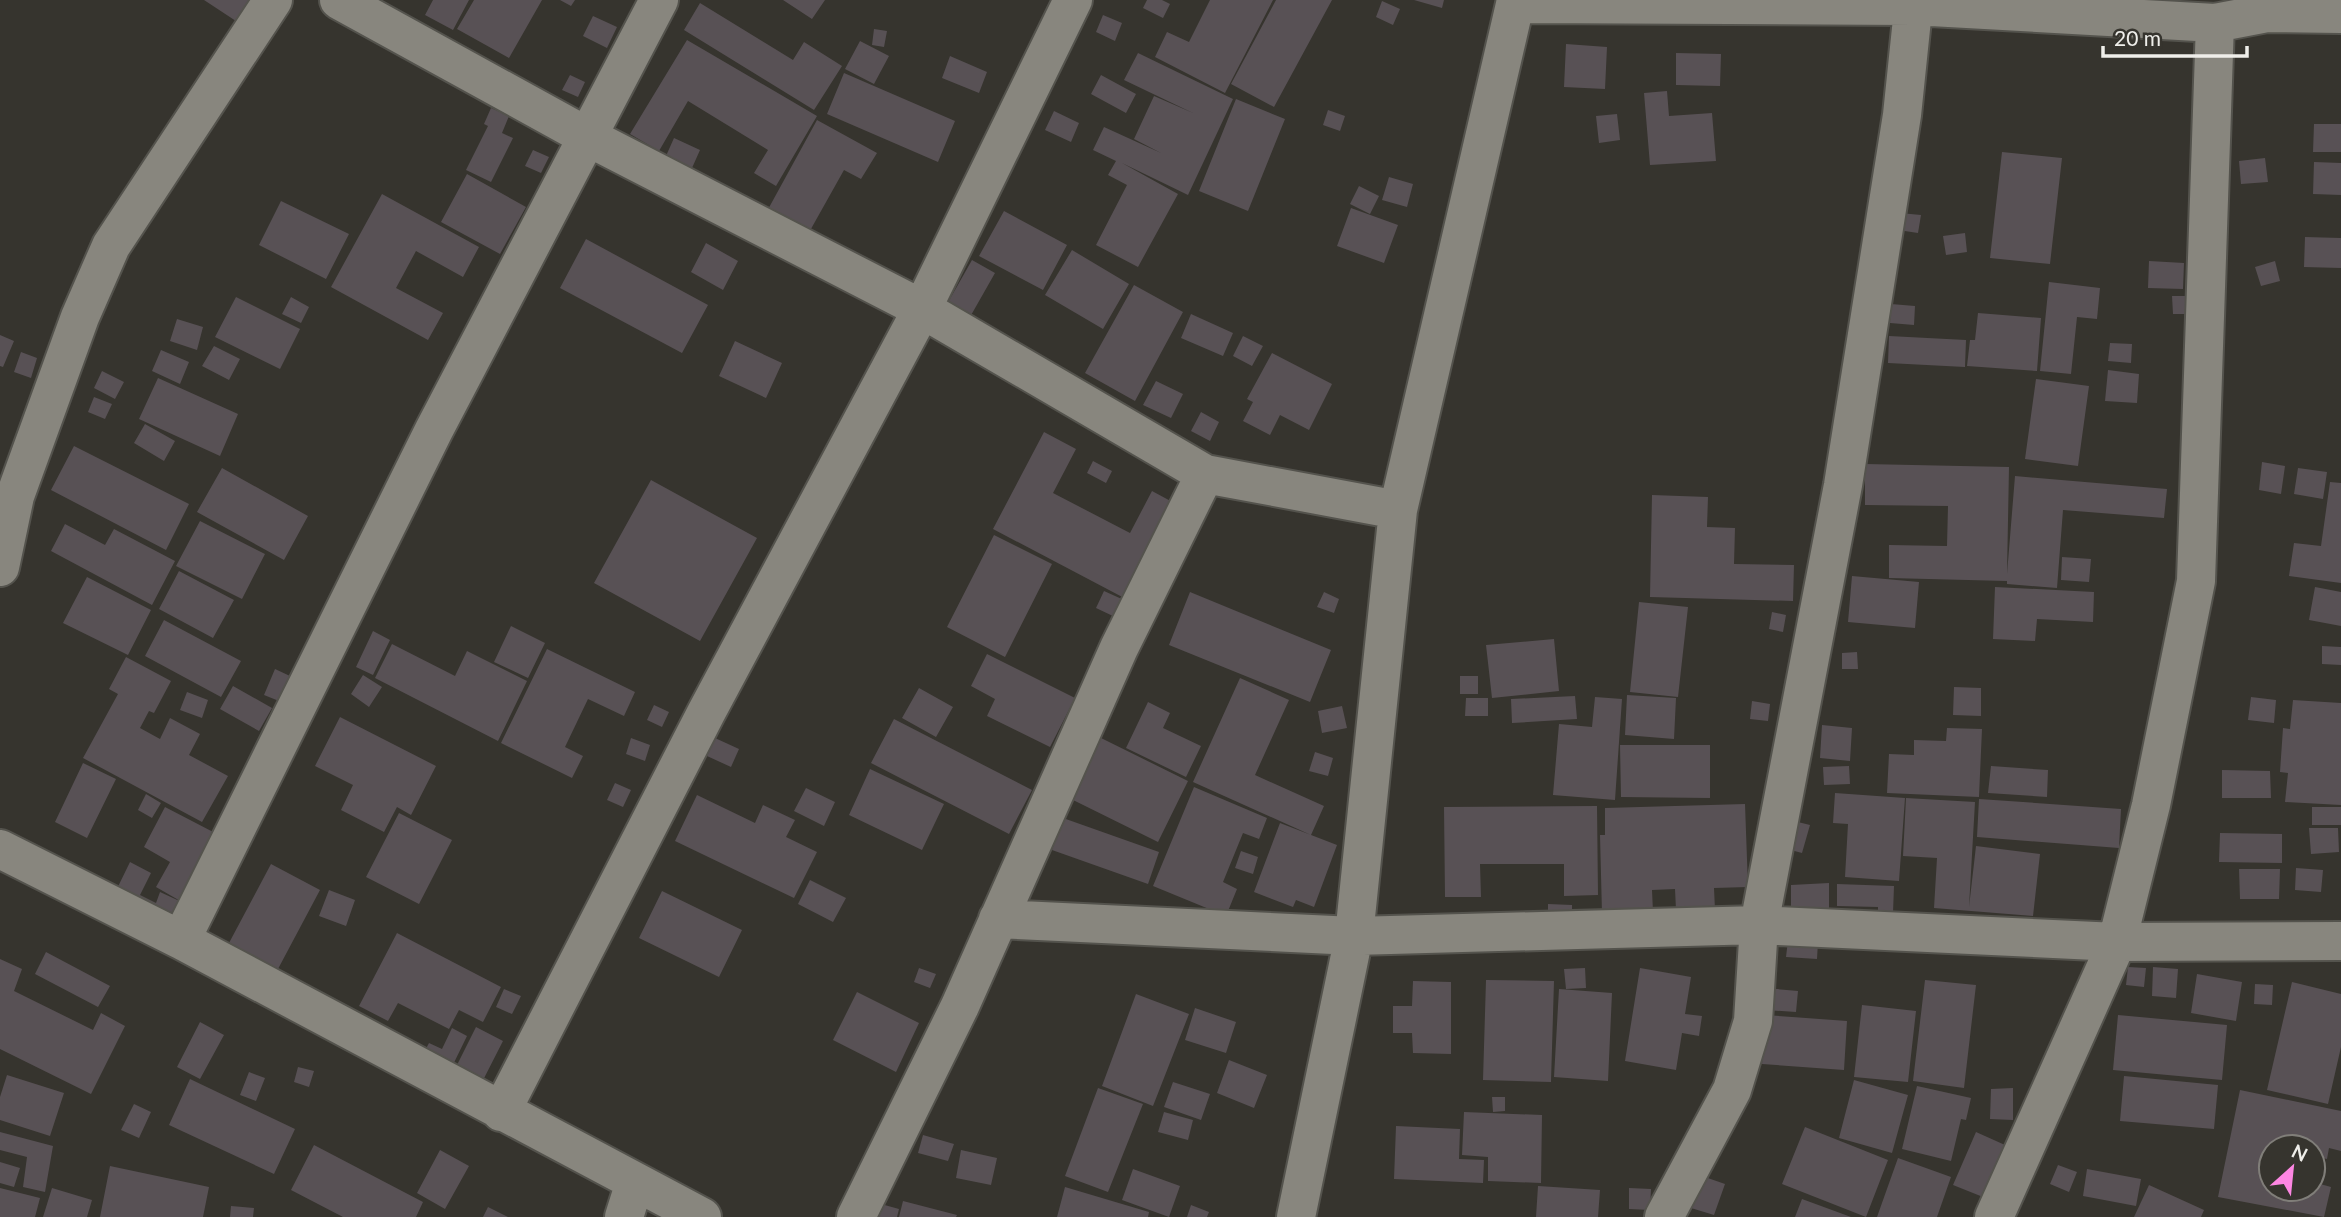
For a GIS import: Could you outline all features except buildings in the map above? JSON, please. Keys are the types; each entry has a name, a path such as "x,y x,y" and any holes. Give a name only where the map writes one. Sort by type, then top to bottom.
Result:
{"street":[{"path":"0,567 15,496 80,317 111,246 273,0"},
{"path":"338,0 586,136 922,309 1205,474 1398,509"},
{"path":"181,940 434,430 659,0"},
{"path":"500,1112 706,713 922,309 1073,0"},
{"path":"1296,1217 1354,936 1398,509 1516,2 1914,3 2215,23 2268,7 2341,14"},
{"path":"1664,1217 1732,1090 1754,1021 1759,925 1843,485 1902,115 1914,3"},
{"path":"1994,1217 2117,942 2151,805 2196,581 2215,23"},
{"path":"856,1217 960,1006 1119,648 1205,474"},
{"path":"0,849 181,940 500,1112 629,1199 702,1217"},
{"path":"999,919 1354,936 1759,925 2117,942 2341,941"}]}
